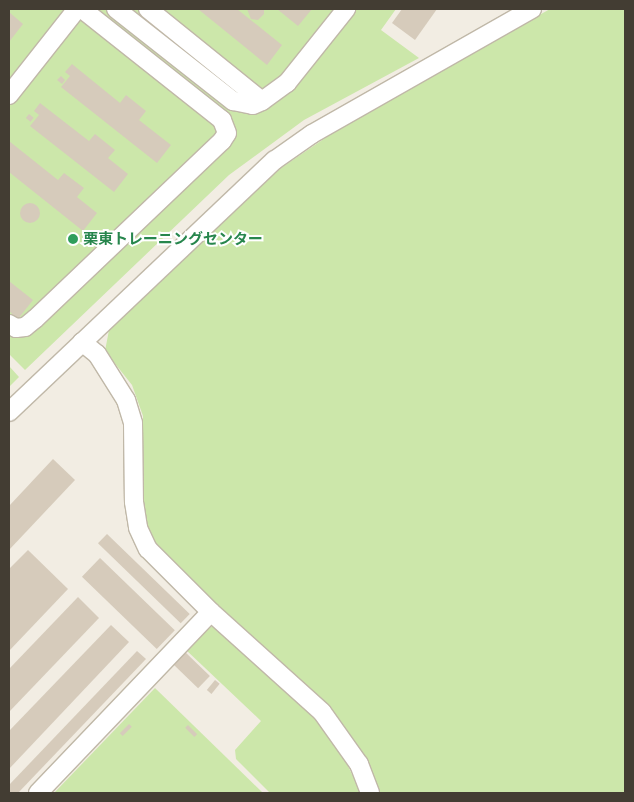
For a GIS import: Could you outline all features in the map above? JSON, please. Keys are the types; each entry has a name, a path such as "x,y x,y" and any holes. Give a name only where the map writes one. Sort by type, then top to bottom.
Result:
{"street":[{"path":"9,95 77,9"},
{"path":"9,324 16,328 25,327 36,319 222,142 227,133 222,120 82,9"},
{"path":"116,9 233,101 253,105 262,101 287,83 346,9"},
{"path":"148,9 262,101"},
{"path":"9,412 275,160 312,134 532,9"},
{"path":"82,342 97,354 126,400 133,423 134,502 138,528 148,549 211,612 322,712 359,764 370,793"},
{"path":"38,793 211,612"}],"green space":[{"name":"栗東トレーニングセンター","path":"9,9 396,9 381,30 419,58 304,120 229,175 25,370 9,354"},
{"path":"550,9 625,9 625,793 376,793 324,707 157,549 147,530 143,508 143,416 132,385 105,351 109,330 171,266 281,168 340,128"},
{"path":"9,366 19,377 9,387"},
{"path":"211,627 216,627 311,713 336,741 361,793 270,793 236,759 235,750 261,721 185,649"},
{"path":"155,688 263,793 54,793"}],"building":[{"path":"198,9 237,9 282,45 267,65"},
{"path":"247,9 264,9 264,14 258,20 251,19"},
{"path":"277,9 312,9 298,26"},
{"path":"402,9 437,9 415,40 392,23"},
{"path":"9,12 23,24 9,42"},
{"path":"72,64 120,103 126,95 146,111 139,120 171,145 157,163 61,87 70,76 65,72"},
{"path":"61,76 65,80 62,84 57,80"},
{"path":"40,103 89,141 95,134 115,150 108,158 128,174 114,192 30,126 39,115 34,111"},
{"path":"29,114 34,118 31,122 26,118"},
{"path":"9,141 58,180 64,173 84,188 77,197 97,213 83,231 9,172"},
{"path":"30,203 37,206 40,213 37,220 30,223 23,220 20,213 23,206"},
{"path":"9,281 33,300 18,319 9,311"},
{"path":"53,459 75,480 9,550 9,506"},
{"path":"107,534 190,614 181,623 98,543"},
{"path":"28,550 68,589 9,651 9,569"},
{"path":"100,558 175,630 157,649 82,577"},
{"path":"78,597 99,618 9,712 9,669"},
{"path":"111,625 129,642 9,769 9,731"},
{"path":"137,651 146,659 18,793 9,793 9,785"},
{"path":"184,651 210,676 198,688 172,663"},
{"path":"215,680 220,684 211,694 207,690"},
{"path":"129,724 132,727 123,736 120,733"},
{"path":"188,725 197,734 194,737 185,728"}],"place":[{"name":"栗東トレーニングセンター","path":"73,239"}]}
